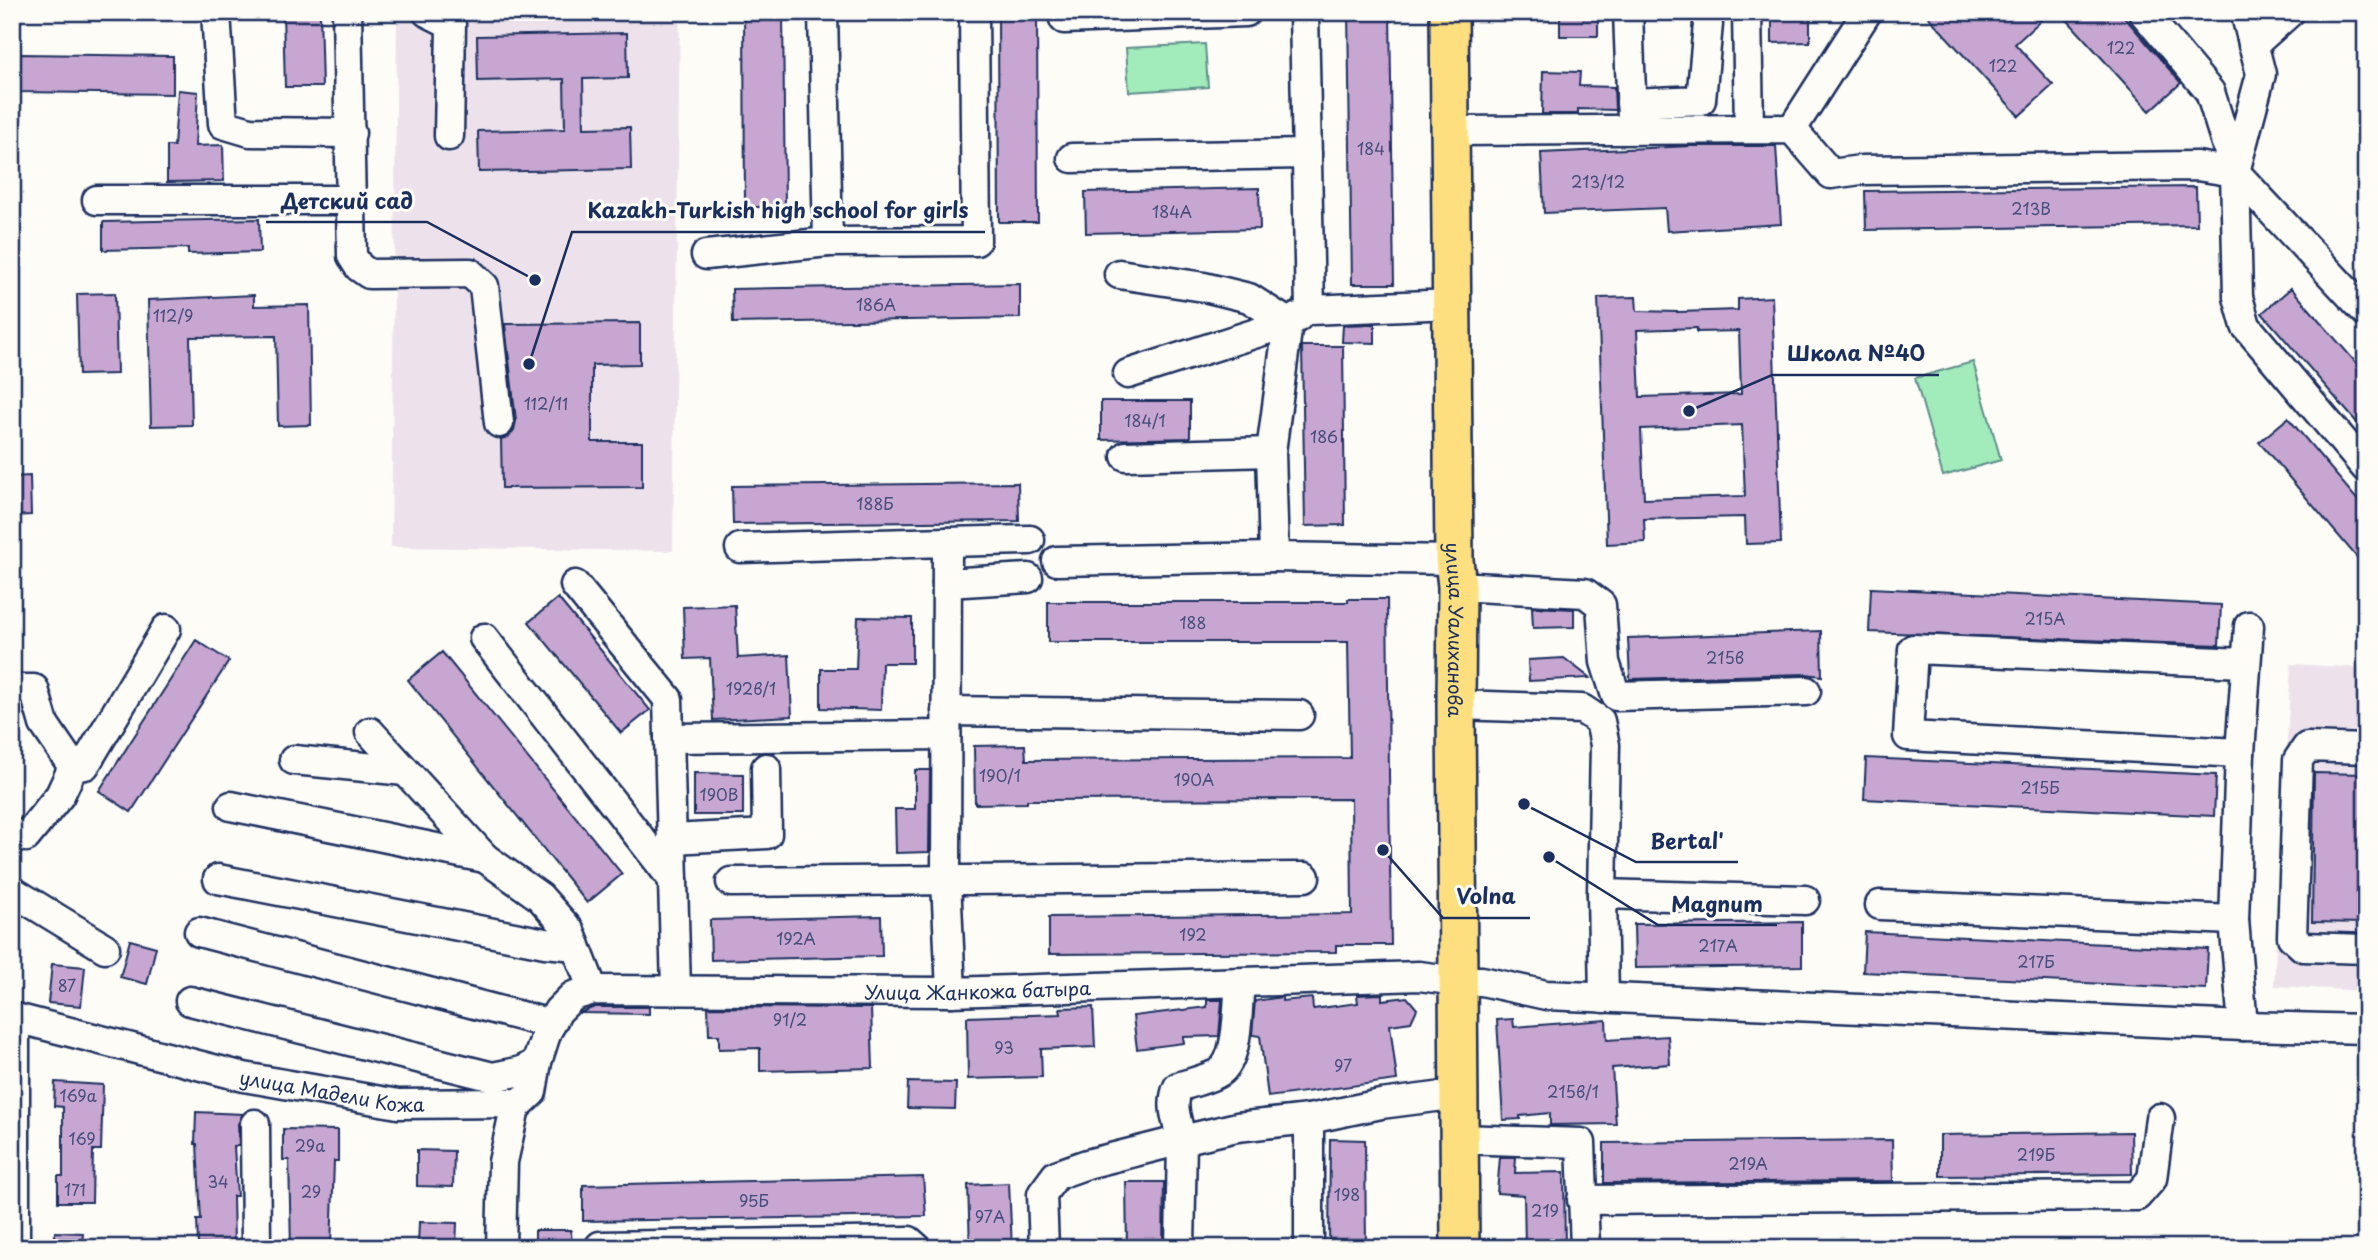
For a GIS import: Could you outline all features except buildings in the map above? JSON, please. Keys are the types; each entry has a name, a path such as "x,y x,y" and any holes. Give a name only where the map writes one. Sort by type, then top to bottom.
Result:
{"main road":[{"name":"улица Уалиханова","path":"1449,12 1460,1248"}],"street":[{"path":"216,12 223,124 250,132 351,133"},
{"path":"347,12 352,256 369,275 470,273 484,286 499,423"},
{"path":"426,12 451,24 449,136"},
{"path":"823,12 828,242"},
{"path":"706,255 828,242 976,241 974,12"},
{"path":"1064,19 1245,12"},
{"path":"1274,557 1271,452 1299,317 1307,155 1304,12"},
{"path":"1628,12 1632,116"},
{"path":"1747,12 1749,129"},
{"path":"1792,129 1867,12"},
{"path":"2143,12 2210,92 2235,172 2238,297 2246,326 2366,468"},
{"path":"2235,172 2261,74 2245,12"},
{"path":"2253,45 2290,12"},
{"path":"1450,131 1632,116 1700,100 1707,24"},
{"path":"1632,116 1749,129 1792,129 1831,174 1861,170 2197,166 2235,172 2366,312"},
{"path":"1072,158 1307,155"},
{"path":"97,200 352,200"},
{"path":"1119,274 1204,287 1249,298 1299,317"},
{"path":"1128,374 1299,317 1452,304"},
{"path":"1126,456 1271,452"},
{"path":"740,548 1030,540"},
{"path":"947,542 946,880 951,992"},
{"path":"1058,561 1274,557 1455,573 1585,593 1601,606 1605,662 1616,696 1807,691"},
{"path":"947,583 1028,578"},
{"path":"575,585 668,699 676,990"},
{"path":"2243,1026 2234,920 2240,753 2249,626"},
{"path":"73,767 85,765 166,629"},
{"path":"484,638 673,880"},
{"path":"2240,753 1908,736 1913,649 2245,663"},
{"path":"12,689 34,689 44,724 73,767"},
{"path":"1455,705 1582,709 1600,721 1605,745 1602,894 1604,998"},
{"path":"669,737 946,723 1299,715"},
{"path":"370,732 485,858 540,897 570,931 593,990"},
{"path":"2366,749 2307,747 2298,760 2292,937 2303,947 2366,949"},
{"path":"295,760 405,771"},
{"path":"12,833 26,837 60,795 73,767"},
{"path":"672,839 767,834 766,768"},
{"path":"232,806 485,858"},
{"path":"731,882 1305,877"},
{"path":"218,879 545,943 576,946"},
{"path":"12,891 105,948"},
{"path":"1602,894 1805,901"},
{"path":"1880,905 2234,920"},
{"path":"199,932 551,1024"},
{"name":"Улица Жанкожа батыра","path":"515,1108 532,1092 537,1062 558,1011 573,996 593,990 951,992 1419,976 1482,981 1546,995 2366,1029"},
{"path":"1180,1248 1182,1140 1173,1109 1174,1095 1178,1087 1216,1074 1225,1068 1234,1045 1239,995"},
{"path":"190,1001 493,1077 522,1071 537,1062"},
{"path":"14,1017 15,1248"},
{"name":"улица Мадели Кожа","path":"14,1017 244,1077 398,1104 502,1102 515,1108"},
{"path":"1044,1248 1042,1194 1056,1175 1087,1164 1237,1127 1309,1119 1381,1104 1459,1094"},
{"path":"501,1248 503,1162 515,1108"},
{"path":"1582,1200 2137,1196 2152,1179 2160,1118"},
{"path":"1309,1119 1309,1248"},
{"path":"255,1124 256,1248"},
{"path":"1460,1139 1581,1143 1585,1248"},
{"path":"600,1248 909,1241 917,1248"}],"shaded area":[{"path":"397,12 680,12 673,551 391,547"},
{"path":"2291,664 2366,668 2366,991 2274,986"}],"green space":[{"path":"1205,44 1208,87 1129,92 1126,48"},
{"path":"1973,362 2001,460 1943,476 1915,378"}],"place":[{"name":"Детский сад","path":"535,280"},
{"name":"Kazakh-Turkish high school for girls","path":"529,364"},
{"name":"Школа №40","path":"1689,411"},
{"name":"Bertal'","path":"1524,804"},
{"name":"Volna","path":"1383,850"},
{"name":"Magnum","path":"1549,857"}]}
